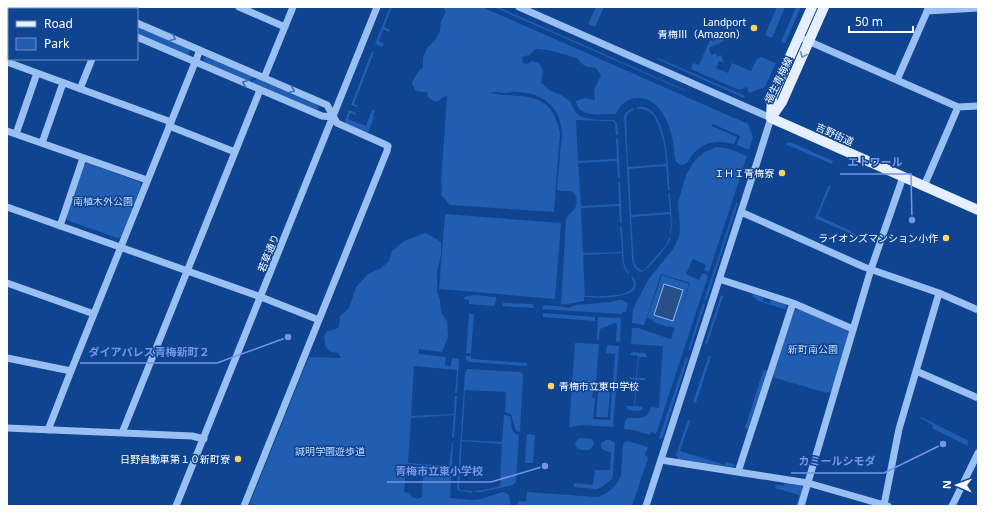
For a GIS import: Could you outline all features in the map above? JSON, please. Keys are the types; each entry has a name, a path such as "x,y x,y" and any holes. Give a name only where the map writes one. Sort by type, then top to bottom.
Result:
{"main road":[{"name":"福生青梅線","path":"771,118 772,97 812,7"},
{"name":"福生青梅線","path":"771,118 782,102 824,7"},
{"name":"吉野街道","path":"771,118 978,210"}],"street":[{"path":"240,7 285,27"},
{"path":"264,78 293,7"},
{"name":"若草通り","path":"176,506 377,7"},
{"path":"519,7 771,118 646,506"},
{"path":"897,80 928,9 978,8"},
{"path":"138,23 327,105 337,123 388,146 244,506"},
{"path":"138,37 322,116 333,117"},
{"path":"799,37 958,106 978,106"},
{"path":"48,430 200,50"},
{"path":"80,89 92,60"},
{"path":"7,62 170,124 235,152"},
{"path":"16,134 38,73"},
{"path":"42,143 63,83"},
{"path":"122,433 260,90"},
{"path":"924,186 958,106"},
{"path":"7,131 147,180"},
{"path":"60,226 84,158"},
{"path":"801,506 871,269 902,177"},
{"path":"7,207 261,297 319,320"},
{"path":"741,212 871,269 939,293 978,310"},
{"path":"720,279 793,303 853,329"},
{"path":"7,283 94,314"},
{"path":"661,460 808,482 886,505 899,429 939,293"},
{"path":"738,472 793,303"},
{"path":"7,358 71,370"},
{"path":"916,371 978,398"},
{"path":"7,428 192,436 204,439"},
{"path":"952,506 978,453"}],"green space":[{"path":"390,7 392,7 384,27 390,30 389,32 383,29 379,41 384,44 382,47 375,44"},
{"path":"443,7 482,7 748,124 753,137 749,150 737,145 740,136 713,124 712,126 737,137 734,144 716,142 706,144 697,150 686,163 681,165 676,162 673,140 666,119 662,112 652,102 645,99 634,98 624,103 616,114 586,113 581,110 576,101 585,98 595,100 594,90 601,75 596,68 588,67 582,64 577,58 548,50 536,49 529,55 522,57 523,63 527,64 532,61 539,63 543,72 541,82 549,90 561,95 571,102 573,109 577,114 582,117 594,119 614,120 617,123 618,135 616,135 615,123 613,121 576,120 578,161 617,159 616,139 618,139 620,178 618,178 617,161 578,163 581,206 619,204 618,182 620,182 622,223 620,223 619,206 581,208 583,253 622,252 620,227 622,227 624,263 629,273 628,274 624,266 622,253 583,255 585,296 608,296 626,293 632,289 634,284 631,277 632,276 636,284 634,290 619,296 599,298 584,297 584,301 561,304 566,220 577,204 577,201 573,192 559,191 557,189 562,134 561,125 554,110 549,104 535,95 516,92 490,93 534,98 543,102 550,109 556,119 560,133 554,212 450,205 441,195 447,96 439,101 432,100 428,97 427,92 415,90 412,83 417,73 423,67 423,58 427,48 436,39 440,31 441,21 446,12"},
{"path":"494,7 498,7 685,91"},
{"path":"596,7 604,7 595,27 588,24"},
{"path":"777,7 785,7 772,38 765,35"},
{"path":"796,7 801,7 785,43 781,42"},
{"path":"138,26 190,48 190,53 187,55 138,34"},
{"path":"709,30 721,35 724,41 709,48 711,55 716,53 717,57 721,55 724,63 719,61 716,68 728,73 732,63 751,71 757,59 761,57 776,63 765,87 749,93 747,87 739,90 691,69 693,63 699,65 710,40 715,41 717,35 708,31"},
{"path":"372,51 374,52 354,104 358,107 351,105"},
{"path":"208,56 253,75 254,78 251,79 250,83 204,62 204,58"},
{"path":"658,58 745,96 744,98 657,59"},
{"path":"257,77 318,104 319,107 316,110 254,84 252,81"},
{"path":"637,107 647,108 655,115 661,126 667,154 670,190 668,190 666,166 629,169 631,215 670,212 668,193 670,193 672,224 670,234 670,214 631,217 634,262 640,270 645,269 665,246 669,238 671,238 658,257 642,272 635,267 632,259 624,117 629,110 633,108 634,110 628,113 626,117 628,167 666,164 663,140 654,116 647,110 637,109"},
{"path":"349,110 356,114 350,113 348,119 366,126 372,110 375,111 368,133 346,123 345,121"},
{"path":"790,142 833,161 832,164 785,144"},
{"path":"716,147 728,149 747,156 709,272 704,270 706,265 693,259 686,274 699,280 703,273 708,276 656,434 651,432 649,435 634,430 624,429 627,418 641,418 647,415 651,407 659,408 663,346 631,344 632,328 638,328 671,339 690,283 661,274 644,325 632,323 633,309 648,280 673,249 679,237 680,228 678,203 686,175 698,157"},
{"name":"南植木外公園","path":"87,163 140,182 141,186 121,237 117,238 67,220 66,217 84,165"},
{"path":"829,185 831,186 818,216 851,231 864,238 863,239 815,218"},
{"path":"736,203 738,203 706,301 704,300"},
{"path":"445,214 561,223 555,299 439,289"},
{"name":"誠明学園遊歩道","path":"425,233 441,242 441,255 437,272 437,292 440,300 441,312 447,321 448,337 442,352 419,349 419,354 446,357 445,365 451,366 452,358 459,359 457,393 455,393 457,370 414,366 411,416 454,414 455,396 457,396 454,438 452,438 454,415 411,418 408,463 449,466 453,442 452,466 448,468 406,464 404,492 409,493 412,497 417,499 422,497 423,471 448,474 451,476 450,498 472,500 481,499 502,492 508,495 510,499 510,506 253,506 250,503 309,357 341,358 338,353 331,352 325,346 324,336 327,331 334,330 339,327 340,316 349,308 356,287 368,274 381,268 389,261 392,251 404,241"},
{"path":"662,275 689,284 675,328 653,322 653,320 647,318"},
{"path":"753,294 763,297 763,301 770,303 771,300 785,304 787,310 756,300 756,298 752,297"},
{"path":"476,295 496,297 494,306 469,304 469,300 464,299 467,296"},
{"path":"721,295 723,296 707,345 705,344"},
{"path":"619,300 628,303 626,312 622,312 622,314 542,309 544,305 569,308 576,305"},
{"path":"503,303 532,304 534,308 502,306"},
{"path":"703,303 705,304 690,350 688,350"},
{"name":"新町南公園","path":"798,309 847,330 848,334 832,391 827,393 775,378 773,374 794,311"},
{"path":"543,313 595,317 595,321 543,317"},
{"path":"469,314 474,314 471,353 466,353"},
{"path":"598,317 621,318 620,342 616,341 617,324 615,323 600,329 599,340 597,340"},
{"path":"575,343 599,344 596,383 594,383 592,398 595,398 593,419 610,420 612,389 616,389 613,427 581,425 569,427"},
{"path":"607,345 619,346 616,385 613,385 615,354 606,353"},
{"path":"633,352 645,353 647,357 639,357 637,378 645,378 645,380 637,380 635,406 643,407 642,410 638,411 627,409 626,407 634,406 636,380 629,379 629,377 636,378 638,356 630,355"},
{"path":"709,355 711,356 696,403 693,402"},
{"path":"466,356 471,356 471,359 527,363 527,366 469,362 466,360"},
{"path":"686,357 688,358 662,439 659,438"},
{"path":"467,369 520,372 523,374 520,432 516,431 511,414 505,412 506,392 465,390 462,440 502,442 504,415 510,416 513,431 519,435 516,482 513,485 475,492 500,486 502,444 462,441 459,489 472,491 472,493 460,491 457,489 465,373"},
{"path":"763,371 767,371 748,429 745,428"},
{"path":"601,388 610,389 608,417 596,417 598,393"},
{"path":"921,417 969,441 967,444 968,446 932,428 933,425 920,418"},
{"path":"688,420 690,421 680,451 725,465 726,462 736,465 733,467 678,459 676,455"},
{"path":"527,434 535,435 533,463 525,463"},
{"path":"581,438 592,439 594,443 590,449 581,450 577,448 575,444"},
{"path":"606,440 613,441 615,444 612,479 600,488 596,489 574,487 574,483 593,485 595,470 610,470 611,452 603,450 601,447 601,443"},
{"path":"627,441 648,447 645,454 648,458 632,506 517,506 518,502 520,501 526,502 527,492 596,497 604,495 614,486 621,475 623,445"},
{"path":"784,483 800,485 803,488 797,506 799,495 775,488 776,485 784,486"}],"shaded area":[{"path":"664,284 683,290 673,321 654,315"}],"place":[{"name":"Landport 青梅Ⅲ（Amazon）","path":"754,28"},
{"name":"ＩＨＩ青梅寮","path":"782,173"},
{"name":"エトワール","path":"912,220"},
{"name":"ライオンズマンション小作","path":"946,238"},
{"name":"ダイアパレス青梅新町２","path":"288,337"},
{"name":"青梅市立東中学校","path":"551,386"},
{"name":"カミールシモダ","path":"943,444"},
{"name":"日野自動車第１０新町寮","path":"238,459"},
{"name":"青梅市立東小学校","path":"545,466"}]}
